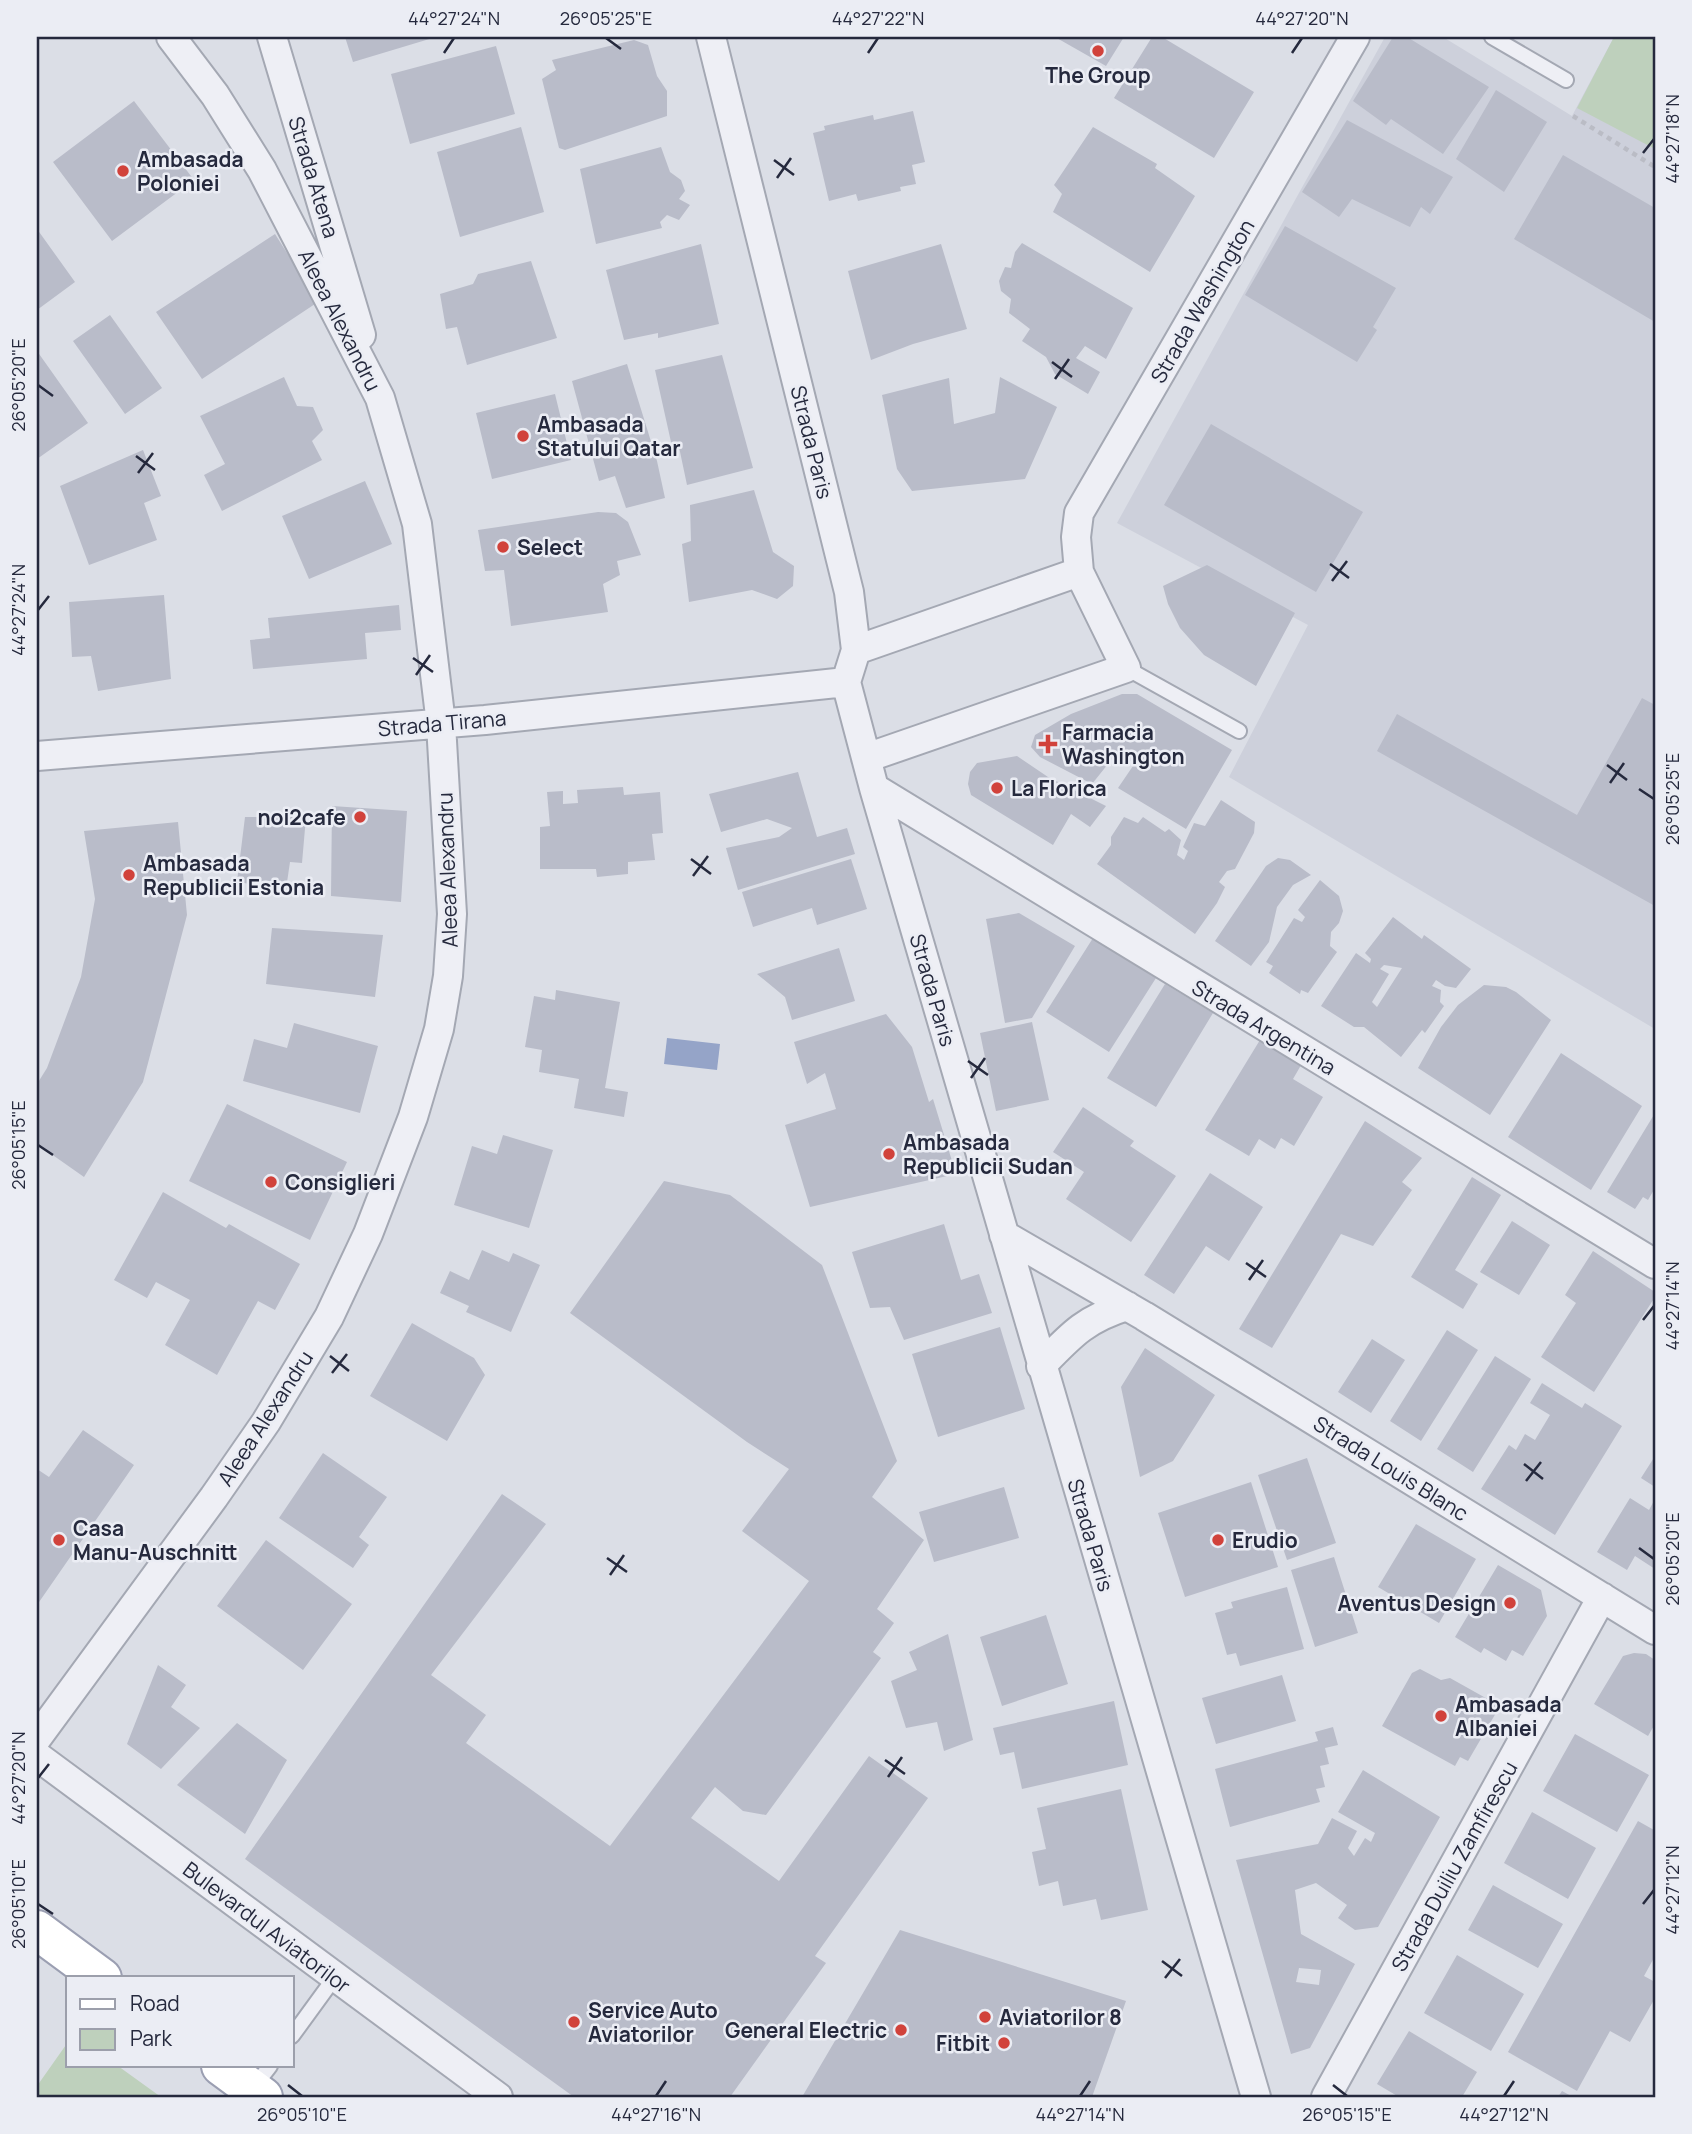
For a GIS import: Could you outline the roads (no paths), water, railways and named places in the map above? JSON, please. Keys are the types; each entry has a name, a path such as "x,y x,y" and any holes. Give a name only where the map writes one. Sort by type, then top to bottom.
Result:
{"main road":[{"path":"37,1930 99,1976"},
{"path":"226,2068 262,2084"}],"street":[{"name":"Aleea Alexandru","path":"37,1738 214,1497 266,1422 329,1317 368,1234 413,1117 439,1029 448,976 452,915 440,724 417,524 380,398 262,170 215,95 171,37"},
{"name":"Strada Atena","path":"272,37 380,398"},
{"name":"Strada Paris","path":"711,37 849,592 856,650 846,682 866,758 1256,2097"},
{"name":"Strada Washington","path":"1126,668 1079,572 1076,537 1079,513 1355,37"},
{"path":"856,650 1079,572"},
{"path":"866,758 1126,668"},
{"name":"Strada Tirana","path":"37,756 440,724 846,682"},
{"name":"Strada Argentina","path":"874,788 1655,1264"},
{"name":"Strada Louis Blanc","path":"1004,1236 1127,1306 1655,1630"},
{"path":"1041,1366 1083,1325 1104,1313 1127,1306"},
{"name":"Strada Duiliu Zamfirescu","path":"1326,2097 1602,1597"},
{"name":"Bulevardul Aviatorilor","path":"37,1756 498,2097"}],"lane":[{"path":"1492,37 1566,80"},
{"path":"1126,668 1239,731"},
{"path":"294,2033 335,1978"}],"water":[{"path":"667,1038 720,1044 717,1070 664,1064"}],"place":[{"name":"The Group","path":"1098,51"},
{"name":"Ambasada Poloniei","path":"123,171"},
{"name":"Ambasada Statului Qatar","path":"523,436"},
{"name":"Select","path":"503,547"},
{"name":"Farmacia Washington","path":"1048,744"},
{"name":"La Florica","path":"997,788"},
{"name":"noi2cafe","path":"360,817"},
{"name":"Ambasada Republicii Estonia","path":"129,875"},
{"name":"Ambasada Republicii Sudan","path":"889,1154"},
{"name":"Consiglieri","path":"271,1182"},
{"name":"Casa Manu-Auschnitt","path":"59,1540"},
{"name":"Erudio","path":"1218,1540"},
{"name":"Aventus Design","path":"1510,1603"},
{"name":"Ambasada Albaniei","path":"1441,1716"},
{"name":"Aviatorilor 8","path":"985,2017"},
{"name":"Service Auto Aviatorilor","path":"574,2022"},
{"name":"General Electric","path":"901,2030"},
{"name":"Fitbit","path":"1004,2043"}]}
